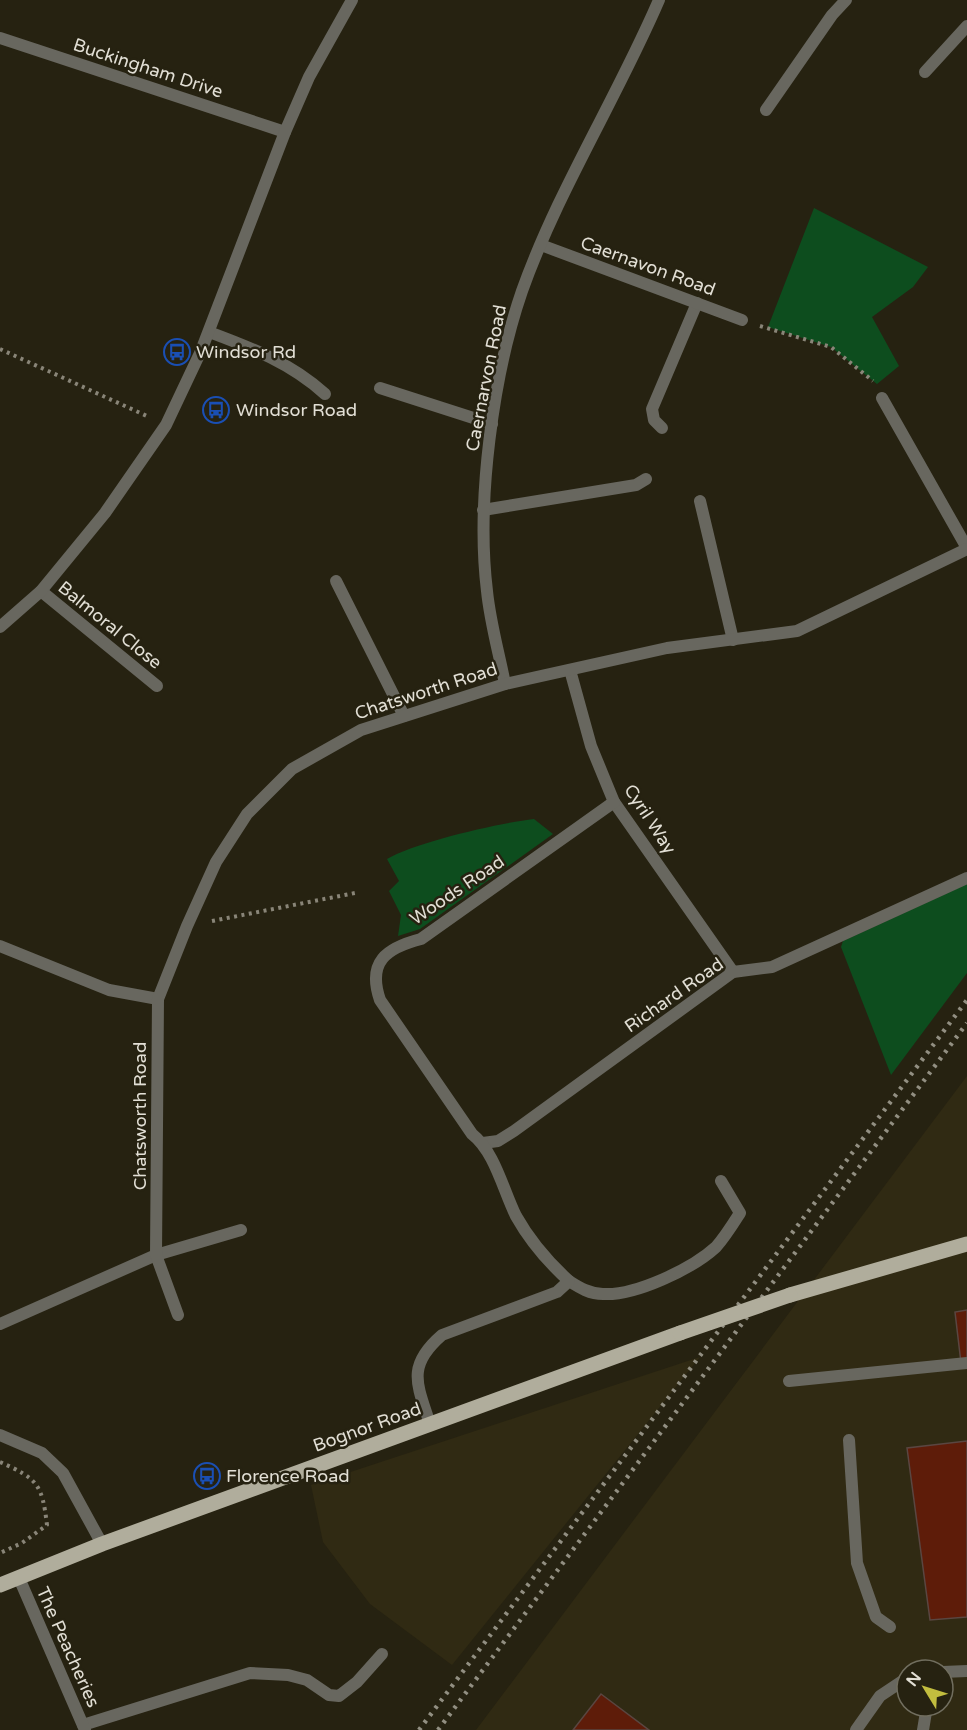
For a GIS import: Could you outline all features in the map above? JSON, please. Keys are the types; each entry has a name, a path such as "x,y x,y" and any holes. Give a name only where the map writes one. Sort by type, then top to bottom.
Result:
{"main road":[{"name":"Bognor Road","path":"0,1585 102,1544 680,1333 790,1296 967,1244"}],"street":[{"path":"0,627 41,591 105,513 166,425 209,332 285,132 309,77 352,0"},
{"name":"Caernarvon Road","path":"505,684 486,591 483,510 492,424 509,335 522,291 541,245 659,0"},
{"path":"766,110 832,15 846,0"},
{"path":"925,72 967,26"},
{"name":"Buckingham Drive","path":"0,38 285,132"},
{"name":"Caernavon Road","path":"541,245 742,320"},
{"path":"662,428 654,420 652,410 697,303"},
{"path":"209,332 280,360 305,376 325,394"},
{"path":"380,388 492,424"},
{"name":"Chatsworth Road","path":"178,1315 156,1255 159,999 187,926 216,862 247,814 292,769 361,730 505,684 667,648 797,632 967,549 882,398"},
{"path":"483,510 636,485 646,479"},
{"path":"700,501 733,640"},
{"path":"336,581 404,716"},
{"name":"Balmoral Close","path":"41,591 157,686"},
{"name":"Cyril Way","path":"570,670 591,746 614,802 733,972"},
{"name":"Woods Road","path":"614,802 421,939 405,943 386,953 375,975 380,1000 472,1134 483,1143 509,1200 531,1240 549,1263 569,1281 593,1293 616,1294 657,1280 699,1258 716,1246 740,1213 721,1181"},
{"name":"Richard Road","path":"483,1143 498,1141 514,1131 733,972 772,967 967,878"},
{"path":"0,946 109,990 159,999"},
{"path":"0,1324 156,1255 241,1230"},
{"path":"430,1424 416,1383 416,1367 431,1344 442,1335 557,1292 569,1281"},
{"path":"789,1381 967,1363"},
{"path":"0,1435 42,1453 63,1473 102,1544"},
{"path":"849,1440 856,1563 876,1617 890,1628"},
{"name":"The Peacheries","path":"19,1578 84,1728"},
{"path":"84,1728 250,1673 288,1675 307,1680 329,1695 339,1696 357,1682 382,1654"},
{"path":"856,1730 880,1695 895,1686"}],"path":[{"path":"742,320 831,347 877,384 882,398"},
{"path":"0,349 166,425"},
{"path":"187,926 355,893"},
{"path":"0,1462 29,1475 44,1496 47,1525 22,1544 0,1553"}],"shaded area":[{"path":"967,1076 967,1730 476,1730"},
{"path":"700,1357 452,1665 370,1604 323,1542 311,1485"}],"green space":[{"path":"814,208 928,267 913,287 872,317 899,366 877,384 831,347 768,327"},
{"path":"534,819 553,834 420,929 398,936 401,915 389,891 399,881 387,859 417,846 458,834"},
{"path":"967,884 967,973 891,1075 841,947 843,941"}],"building":[{"path":"967,1310 967,1362 961,1363 955,1312"},
{"path":"967,1441 967,1617 930,1620 907,1448"},
{"path":"601,1694 649,1730 573,1730"}],"railway":[{"path":"419,1730 967,1000"},
{"path":"438,1730 967,1023"}],"place":[{"name":"Windsor Rd","path":"177,352"},
{"name":"Windsor Road","path":"216,410"},
{"name":"Florence Road","path":"207,1476"}]}
